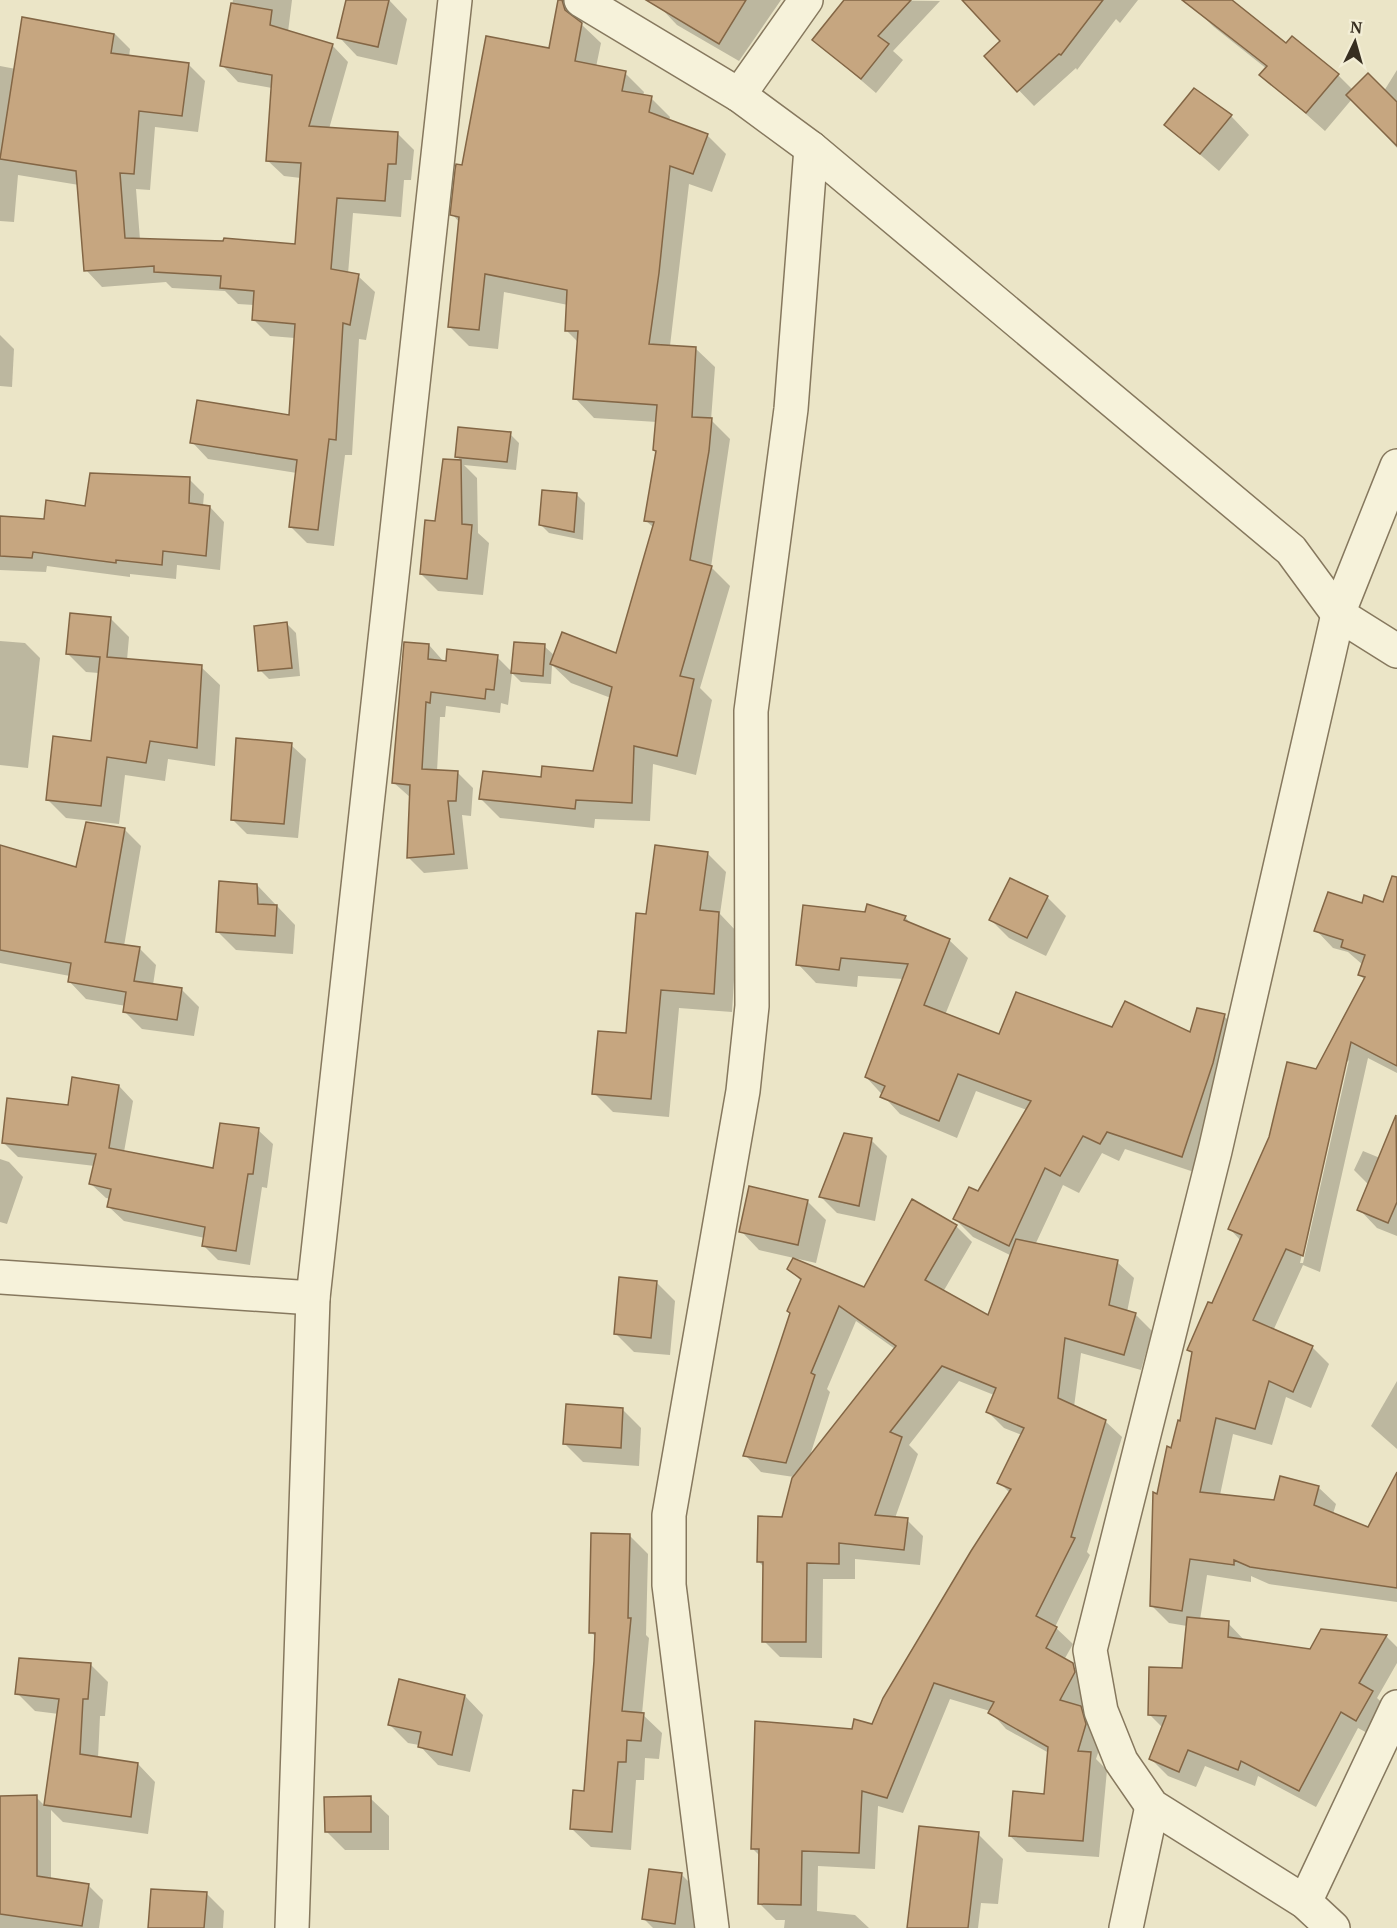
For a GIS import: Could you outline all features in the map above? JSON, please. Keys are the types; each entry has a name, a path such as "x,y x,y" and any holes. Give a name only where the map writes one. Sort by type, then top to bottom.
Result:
{"street":[{"path":"292,1928 313,1298 455,0"},
{"path":"581,0 739,95 811,148 1291,550 1338,614 1397,651"},
{"path":"739,95 806,0"},
{"path":"712,1928 669,1585 669,1515 744,1080 752,1006 751,711 791,409 811,148"},
{"path":"1333,1928 1305,1902 1152,1806 1121,1761 1101,1711 1090,1650 1215,1151 1338,614 1397,466"},
{"path":"0,1277 313,1298"},
{"path":"1305,1902 1397,1707"},
{"path":"1126,1928 1152,1806"}],"building":[{"path":"346,0 389,0 378,47 337,38"},
{"path":"558,0 562,0 565,10 582,23 575,61 626,71 622,91 652,96 649,112 708,134 693,174 670,166 649,344 696,347 692,417 712,418 709,451 690,560 712,566 680,676 694,679 677,756 634,746 632,803 576,800 575,809 479,799 483,771 541,777 542,766 593,771 612,687 550,664 562,632 616,653 654,522 644,521 656,451 653,450 657,405 573,399 578,331 565,331 567,290 485,274 479,330 448,327 459,217 450,215 455,170 456,164 462,165 486,36 549,48"},
{"path":"646,0 746,0 719,44"},
{"path":"844,0 911,0 878,36 889,44 861,79 812,40"},
{"path":"962,0 1103,0 1061,55 1059,54 1017,92 984,56 1000,41"},
{"path":"1182,0 1232,0 1286,43 1292,36 1339,74 1306,113 1259,75 1267,66"},
{"path":"231,3 272,10 270,25 333,44 309,126 398,132 396,164 388,164 385,201 337,198 331,269 359,274 350,325 343,323 336,440 329,439 318,530 289,527 297,460 190,443 197,400 289,415 295,324 252,320 254,291 220,288 221,276 154,272 154,266 84,271 76,171 0,159 22,17 114,34 111,53 189,63 182,116 139,111 134,174 120,173 125,238 223,241 224,238 295,244 301,163 266,161 272,75 220,66"},
{"path":"1368,73 1397,102 1397,146 1346,95"},
{"path":"1194,88 1232,115 1200,154 1164,125"},
{"path":"458,427 511,432 507,462 455,457"},
{"path":"443,459 461,460 462,524 472,525 467,579 420,574 425,520 435,521"},
{"path":"90,473 190,477 189,503 210,506 206,556 163,551 162,565 116,560 116,563 33,552 32,558 0,556 0,516 44,519 46,500 85,506"},
{"path":"542,490 577,493 574,532 539,525"},
{"path":"70,613 111,617 107,657 202,665 197,748 150,741 146,763 107,757 101,806 46,800 53,736 91,741 100,657 66,654"},
{"path":"287,622 292,668 258,671 254,626"},
{"path":"404,642 429,644 428,659 446,661 447,649 498,655 494,690 486,689 485,699 431,692 430,703 426,702 422,769 458,771 456,801 448,801 454,854 407,858 410,785 392,783"},
{"path":"514,642 545,644 543,676 511,673"},
{"path":"236,738 292,743 284,824 231,820"},
{"path":"86,822 125,828 105,942 140,947 134,981 182,988 177,1020 123,1012 126,992 68,982 71,963 0,950 0,845 76,867"},
{"path":"655,845 708,852 700,910 719,912 714,994 661,990 651,1099 592,1094 598,1031 626,1033 636,913 646,914"},
{"path":"1392,876 1397,877 1397,1066 1351,1042 1303,1256 1286,1249 1253,1320 1313,1346 1293,1392 1269,1381 1255,1429 1216,1418 1200,1492 1274,1500 1280,1476 1319,1486 1314,1505 1368,1527 1397,1472 1397,1588 1250,1567 1234,1560 1234,1565 1190,1559 1182,1611 1150,1606 1153,1492 1157,1494 1167,1446 1171,1448 1178,1420 1180,1421 1192,1352 1187,1350 1208,1302 1212,1303 1242,1235 1228,1229 1269,1137 1287,1062 1316,1069 1365,977 1358,975 1365,955 1341,947 1343,940 1314,931 1328,892 1362,903 1364,895 1383,902"},
{"path":"1010,878 1048,896 1027,938 989,920"},
{"path":"219,881 257,884 258,904 277,905 275,936 216,932"},
{"path":"867,904 906,916 904,920 950,939 924,1005 999,1034 1016,992 1112,1027 1125,1001 1190,1032 1197,1008 1225,1014 1213,1063 1182,1157 1107,1132 1100,1144 1083,1136 1060,1176 1045,1168 1009,1246 953,1219 969,1187 978,1191 1031,1101 958,1074 939,1121 880,1097 885,1086 865,1077 908,964 841,958 839,970 796,965 803,905 865,912"},
{"path":"72,1077 119,1085 109,1148 213,1168 220,1123 259,1128 253,1174 248,1174 236,1251 202,1246 205,1227 107,1207 111,1189 89,1184 96,1154 2,1143 7,1098 68,1105"},
{"path":"1396,1115 1397,1202 1388,1223 1357,1210"},
{"path":"844,1133 872,1138 859,1206 819,1197"},
{"path":"749,1186 808,1200 798,1245 739,1232"},
{"path":"912,1199 957,1225 925,1280 988,1315 1016,1239 1118,1260 1109,1305 1136,1313 1124,1355 1065,1338 1058,1398 1106,1420 1071,1537 1075,1538 1036,1616 1057,1627 1046,1648 1073,1663 1075,1672 1060,1700 1081,1706 1086,1724 1078,1751 1091,1752 1083,1841 1009,1836 1013,1791 1044,1794 1048,1747 988,1713 994,1702 934,1683 887,1798 862,1791 859,1853 802,1851 801,1905 758,1904 759,1849 751,1849 755,1721 852,1729 854,1719 872,1724 883,1698 1011,1489 997,1483 1024,1428 986,1412 996,1388 942,1366 890,1432 902,1437 875,1515 908,1518 904,1550 839,1543 839,1564 807,1563 806,1642 762,1642 763,1562 757,1562 758,1516 782,1517 792,1478 896,1346 839,1306 811,1373 815,1375 786,1463 743,1456 790,1313 787,1311 801,1279 787,1269 793,1258 864,1287"},
{"path":"619,1277 657,1281 651,1338 614,1334"},
{"path":"566,1404 623,1408 621,1448 563,1444"},
{"path":"591,1533 630,1534 628,1618 631,1618 622,1711 644,1713 641,1741 627,1740 626,1762 618,1762 612,1832 570,1829 573,1790 584,1791 594,1661 595,1633 589,1633"},
{"path":"1187,1617 1229,1621 1228,1637 1310,1649 1321,1629 1387,1635 1359,1683 1373,1691 1356,1721 1341,1712 1299,1791 1241,1761 1238,1770 1188,1750 1179,1772 1149,1759 1166,1716 1148,1715 1149,1667 1182,1668"},
{"path":"19,1658 91,1663 88,1699 83,1699 80,1754 138,1763 131,1817 44,1805 59,1699 15,1694"},
{"path":"399,1679 465,1695 452,1755 418,1747 421,1732 388,1725"},
{"path":"37,1795 37,1876 89,1884 82,1926 0,1914 0,1796"},
{"path":"371,1796 371,1832 325,1832 324,1797"},
{"path":"919,1826 979,1832 968,1928 907,1928"},
{"path":"649,1869 682,1873 675,1924 642,1919"},
{"path":"151,1889 207,1892 204,1928 148,1928"}]}
